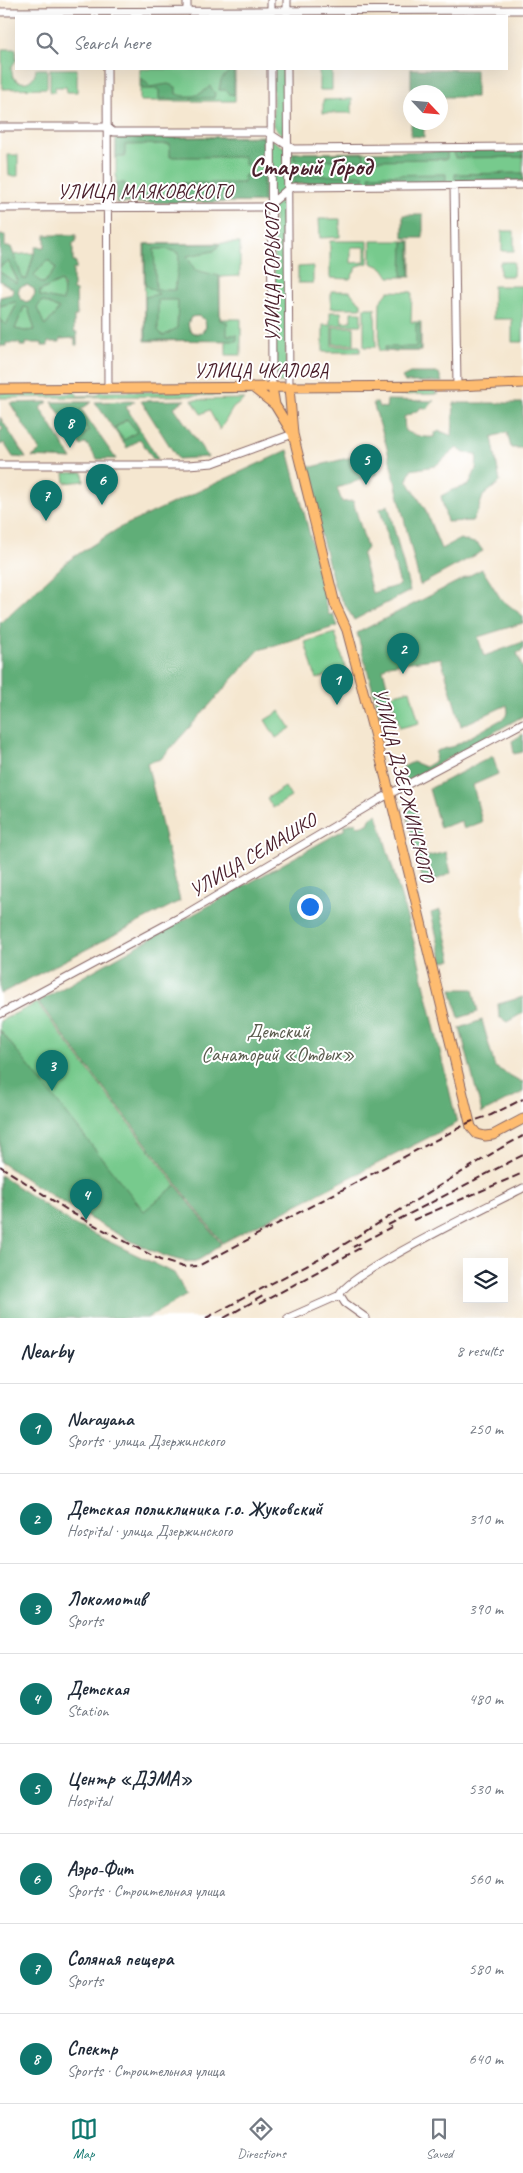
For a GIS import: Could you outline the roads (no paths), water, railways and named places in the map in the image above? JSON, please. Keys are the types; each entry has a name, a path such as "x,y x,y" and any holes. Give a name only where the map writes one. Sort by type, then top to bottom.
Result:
{"main road":[{"name":"УЛИЦА ЧКАЛОВА","path":"0,389 456,386 523,383"},
{"name":"УЛИЦА ДЗЕРЖИНСКОГО","path":"272,387 274,405"},
{"name":"УЛИЦА ДЗЕРЖИНСКОГО","path":"289,387 293,434 335,604 346,630 390,794 471,1127 477,1134 488,1136 523,1118"},
{"name":"УЛИЦА ДЗЕРЖИНСКОГО","path":"252,388 274,405 293,434"},
{"path":"274,405 284,407 290,402"}],"street":[{"path":"187,0 187,11"},
{"path":"271,0 271,14"},
{"path":"286,0 287,14"},
{"path":"0,12 106,14 187,11 287,14 523,10"},
{"path":"107,70 108,388"},
{"name":"УЛИЦА ГОРЬКОГО","path":"271,70 272,387"},
{"name":"УЛИЦА ГОРЬКОГО","path":"287,70 289,387"},
{"path":"0,127 107,127 113,132 267,132 294,149 523,147"},
{"path":"288,189 294,187 523,185"},
{"path":"454,186 456,386"},
{"name":"УЛИЦА МАЯКОВСКОГО","path":"0,208 267,207 288,189"},
{"path":"0,464 188,465 213,463 293,434"},
{"name":"УЛИЦА СЕМАШКО","path":"0,1014 184,915 390,794 523,723"},
{"path":"288,1318 340,1295 343,1288 379,1264 523,1188"},
{"path":"340,1295 345,1303 366,1318"}],"railway":[{"path":"0,1166 72,1213 160,1260 183,1267 198,1266 470,1122 491,1115 523,1099"},
{"path":"206,1318 335,1250 523,1136"},
{"path":"388,1225 523,1155"},
{"path":"413,1220 523,1173"},
{"path":"353,1247 395,1225"},
{"path":"259,1304 362,1247"},
{"path":"224,1318 263,1296"}],"place":[{"name":"Спектр","path":"70,448"},
{"name":"Центр «ДЭМА»","path":"366,485"},
{"name":"Аэро-Фит","path":"102,505"},
{"name":"Соляная пещера","path":"46,521"},
{"name":"Детская поликлиника г.о. Жуковский","path":"403,674"},
{"name":"Narayana","path":"337,705"},
{"name":"Локомотив","path":"52,1091"},
{"name":"Детская","path":"86,1220"}],"district":[{"name":"Старый Город","path":"311,167"}],"park label":[{"name":"Детский Санаторий «Отдых»","path":"278,1042"}]}
